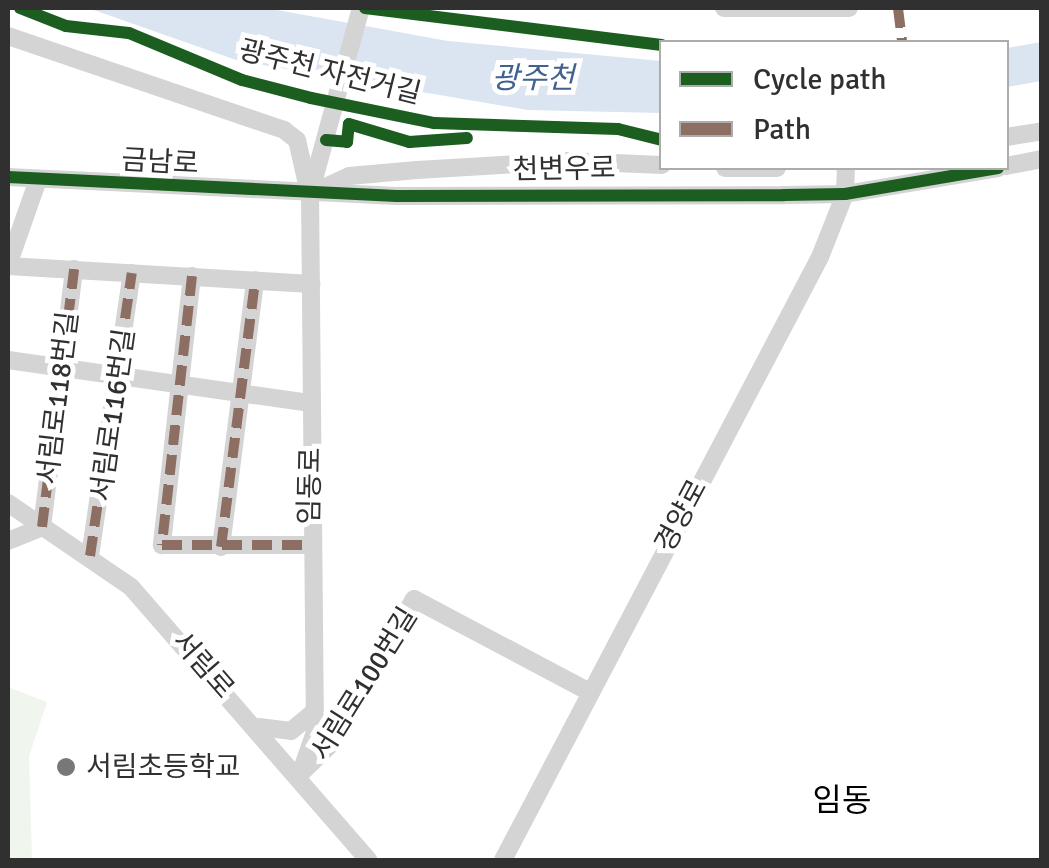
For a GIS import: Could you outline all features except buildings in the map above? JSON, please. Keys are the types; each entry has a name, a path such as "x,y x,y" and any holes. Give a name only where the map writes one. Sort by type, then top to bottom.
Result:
{"street":[{"path":"310,194 361,8"},
{"path":"724,8 849,8"},
{"path":"8,36 284,130 297,140 310,194"},
{"path":"1009,136 1042,131"},
{"path":"1009,166 1042,160"},
{"name":"천변우로","path":"310,194 366,174 567,161 659,165"},
{"name":"경양로","path":"503,860 588,691 820,257 845,194 846,170"},
{"name":"천변우로","path":"310,194 845,194 986,170"},
{"name":"금남로","path":"8,177 310,194"},
{"path":"38,180 8,266 310,284"},
{"name":"임동로","path":"300,774 314,741 315,711 308,545 310,194"},
{"name":"서림로118번길","path":"42,527 74,269"},
{"name":"서림로116번길","path":"90,556 132,272"},
{"path":"192,276 162,545 308,545"},
{"path":"221,547 255,280"},
{"path":"8,360 311,403"},
{"name":"서림로","path":"8,503 132,587 300,774 368,860"},
{"path":"8,541 42,527"},
{"name":"서림로100번길","path":"300,774 331,744 414,599 588,691"},
{"path":"256,725 291,731 315,711"}],"shaded area":[{"path":"8,687 47,702 29,756 32,860 8,860"}],"water":[{"name":"광주천","path":"88,8 266,8 448,41 659,61 659,113 528,110 239,61"},
{"path":"1041,42 1041,81 1009,87 1009,48"}],"marked path":[{"path":"898,8 902,40"},
{"path":"42,527 74,269"},
{"path":"90,556 132,273"},
{"path":"192,276 162,545 309,545"},
{"path":"221,547 255,280"}],"cycle path":[{"name":"광주천 자전거길","path":"20,8 66,26 129,33 242,80 311,98 434,123 618,129 659,139"},
{"path":"365,8 659,45"},
{"path":"326,140 347,142 349,124 409,142 467,138"},
{"path":"8,177 397,196 784,195 845,194 986,170"}],"place":[{"name":"서림초등학교","path":"66,767"}],"district":[{"name":"임동","path":"842,801"}]}
